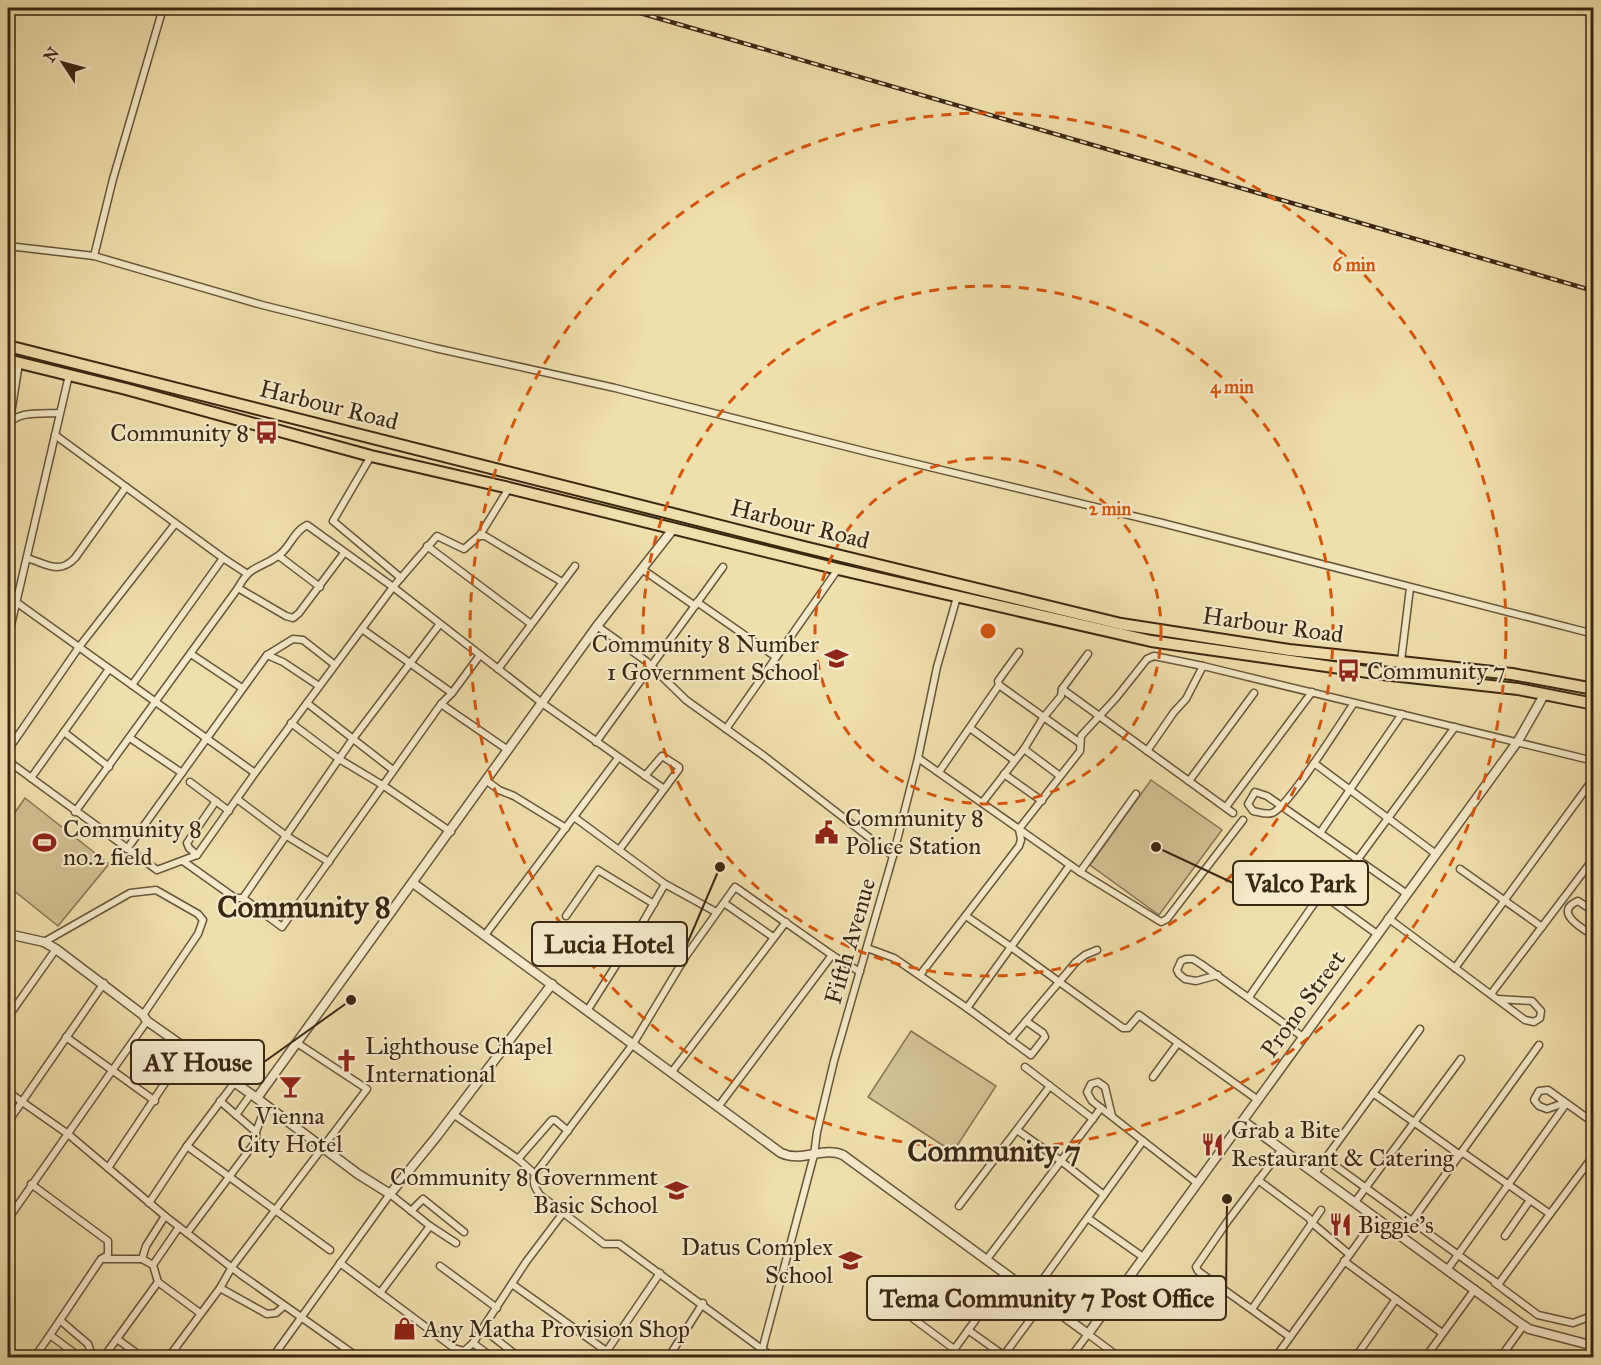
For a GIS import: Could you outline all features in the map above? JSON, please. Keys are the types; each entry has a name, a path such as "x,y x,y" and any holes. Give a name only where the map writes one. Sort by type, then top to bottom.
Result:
{"highway":[{"name":"Harbour Road","path":"8,346 804,547 1121,624 1289,650 1512,674 1593,689"},
{"name":"Harbour Road","path":"8,360 371,456 838,569 1151,641 1382,674 1518,689 1593,704"}],"street":[{"path":"93,256 163,8"},
{"path":"8,246 93,256 293,312 435,348 615,388 1162,523 1593,634"},
{"path":"8,427 19,363"},
{"path":"8,638 69,375"},
{"path":"10,420 17,416 59,413"},
{"path":"55,435 222,558 246,573"},
{"path":"371,456 333,520 401,578"},
{"path":"27,558 58,568 67,567 126,487"},
{"path":"8,761 75,812 158,870 197,855 291,723 393,587 427,546 437,536 464,549 480,535 509,488"},
{"path":"8,750 79,647 175,524"},
{"path":"75,812 157,702 238,588 246,573 279,556 296,532 307,525 393,587 542,704 664,789"},
{"path":"236,1114 254,1096 297,1043 597,626 674,528"},
{"path":"480,535 562,582"},
{"path":"427,546 531,624"},
{"path":"238,588 292,618 299,614 345,553"},
{"path":"279,556 320,587"},
{"path":"132,685 222,558"},
{"path":"498,669 575,566"},
{"path":"596,742 723,567"},
{"path":"642,569 776,657"},
{"path":"726,729 838,569"},
{"path":"1401,661 1410,588"},
{"name":"Fifth Avenue","path":"760,1358 814,1155 817,1132 834,1061 893,856 918,758 937,666 957,597"},
{"path":"16,602 255,773"},
{"path":"243,898 352,740 439,625"},
{"path":"597,626 651,666 687,700 893,856"},
{"path":"362,629 452,693"},
{"path":"127,849 267,655 292,639 303,640 335,665"},
{"path":"939,772 1019,652"},
{"path":"191,654 242,688"},
{"path":"982,803 1024,749 1043,718 1061,696 1062,688 1088,654"},
{"path":"267,655 283,662 319,686"},
{"path":"183,861 235,898 243,898 282,927 441,704 480,655"},
{"path":"920,975 1019,846 1021,840 1019,829 1080,751 1081,736 1116,698 1148,657 1154,656 1203,666 1593,761"},
{"path":"1147,751 1186,699 1203,666"},
{"path":"31,778 110,669"},
{"path":"999,685 1080,743"},
{"path":"1062,688 1233,813"},
{"path":"1226,807 1312,692"},
{"path":"1189,781 1254,693"},
{"name":"Prono Street","path":"1088,1334 1518,741 1544,695"},
{"path":"307,703 393,770"},
{"path":"1354,703 1282,806 1268,814 1253,811 1248,804 1252,795 1258,792 1282,806 1407,894"},
{"path":"441,704 508,750"},
{"path":"1320,833 1402,714"},
{"path":"291,723 339,759 451,831"},
{"path":"1358,859 1455,726"},
{"path":"970,728 1014,760"},
{"path":"64,732 109,767"},
{"path":"130,738 182,773"},
{"path":"1024,749 1060,776"},
{"path":"620,850 679,769 678,765 662,756 645,776"},
{"path":"485,935 618,758"},
{"path":"918,758 1080,872 1157,921 1164,922 1243,820"},
{"path":"1314,763 1437,854"},
{"path":"1004,774 1042,801"},
{"path":"1455,968 1593,778"},
{"path":"487,781 566,828"},
{"path":"190,782 228,811"},
{"path":"1080,872 1136,794"},
{"path":"237,800 285,835 329,862"},
{"path":"197,855 187,843 216,801"},
{"path":"574,817 664,884 716,912"},
{"path":"1491,994 1593,858"},
{"path":"968,1008 1070,865"},
{"path":"1460,869 1542,927"},
{"path":"566,916 598,870 654,904"},
{"path":"413,883 781,1153 797,1157 829,1151 843,1155 1120,1358"},
{"path":"587,1011 654,904 664,884"},
{"path":"774,1358 619,1244 604,1244 540,1195 533,1180 535,1174 633,1044 686,956 735,887 860,972"},
{"path":"8,1219 114,1070 198,934 203,920 198,914 156,890 130,893 44,942"},
{"path":"1249,997 1320,895 1377,934"},
{"path":"1593,917 1590,909 1578,901 1570,906 1568,912 1575,924 1593,936"},
{"path":"724,903 773,937"},
{"path":"966,916 1125,1029 1138,1015 1258,1100"},
{"path":"1388,918 1525,1020 1534,1022 1540,1018 1541,1011 1532,1001 1498,999"},
{"path":"671,1073 786,922"},
{"path":"1593,930 1593,936"},
{"path":"8,934 44,942 56,949 104,983 187,1050 235,1082 322,1148 390,1194 430,1226 456,1243"},
{"path":"867,948 888,955 920,975 1029,1054 1033,1054 1045,1037 1026,1020"},
{"path":"8,1017 56,949"},
{"path":"1010,1040 1058,982 1085,955 1097,950"},
{"path":"718,1107 832,955"},
{"path":"1218,975 1191,980 1179,974 1177,970 1181,961 1193,959 1218,975 1303,1036"},
{"path":"8,1122 104,983"},
{"path":"272,1358 390,1194 552,984"},
{"path":"1315,1173 1420,1029"},
{"path":"66,1037 155,1101"},
{"path":"168,1358 220,1288 232,1267 367,1089 297,1043"},
{"path":"1153,1077 1178,1043"},
{"path":"1401,1236 1539,1046"},
{"path":"108,1168 187,1050"},
{"path":"1355,1202 1461,1059"},
{"path":"1025,1068 1093,1119"},
{"path":"149,1203 187,1146 235,1082"},
{"path":"1112,1116 1105,1087 1098,1082 1091,1084 1087,1092 1092,1101 1197,1183"},
{"path":"959,1206 1050,1086"},
{"path":"8,1092 68,1134 179,1227 284,1306 359,1358"},
{"path":"1373,1093 1550,1214"},
{"path":"220,1101 256,1132"},
{"path":"1447,1270 1565,1103 1593,1123"},
{"path":"187,1233 256,1141 256,1132 266,1105"},
{"path":"987,1259 1101,1108"},
{"path":"453,1114 535,1174"},
{"path":"518,1160 552,1120 568,1131"},
{"path":"1243,1120 1524,1325 1559,1338 1593,1346"},
{"path":"1017,1130 1104,1195"},
{"path":"1033,1293 1089,1219 1143,1141"},
{"path":"187,1146 330,1250"},
{"path":"1282,1149 1196,1267 1198,1271 1290,1337"},
{"path":"1494,1282 1500,1282 1593,1155"},
{"path":"1326,1159 1538,1315 1573,1323 1592,1316"},
{"path":"1258,1180 1309,1218 1349,1254"},
{"path":"31,1184 108,1241 108,1255 101,1259 34,1358"},
{"path":"411,1211 423,1199 464,1232"},
{"path":"1505,1236 1530,1200"},
{"path":"1252,1309 1321,1210"},
{"path":"340,1263 454,1348 464,1351 473,1343 563,1213"},
{"path":"141,1259 146,1246 165,1216"},
{"path":"1275,1358 1376,1218"},
{"path":"1089,1219 1143,1257"},
{"path":"380,1293 430,1226"},
{"path":"153,1264 179,1227"},
{"path":"101,1259 141,1259 153,1264"},
{"path":"1344,1261 1442,1333"},
{"path":"153,1264 158,1282 200,1313"},
{"path":"440,1266 496,1308"},
{"path":"605,1354 660,1273"},
{"path":"948,1358 1008,1275"},
{"path":"103,1358 158,1282"},
{"path":"512,1284 605,1354 616,1358"},
{"path":"220,1288 267,1314 276,1313 284,1306"},
{"path":"1425,1358 1475,1289"},
{"path":"1355,1358 1396,1299"},
{"path":"968,1330 1005,1356 1044,1301"},
{"path":"668,1358 703,1304"},
{"path":"908,1314 954,1349"},
{"path":"61,1321 88,1344 93,1358"},
{"path":"1500,1358 1524,1325"},
{"path":"483,1329 520,1358"},
{"path":"1070,1358 1088,1334"},
{"path":"50,1335 81,1358"},
{"path":"117,1339 143,1358"},
{"path":"473,1343 493,1358"}],"shaded area":[{"path":"1151,780 1222,830 1159,915 1090,865"},
{"name":"Community 8 no.2 field","path":"25,798 109,864 58,926 8,886 8,822"},
{"path":"911,1031 996,1086 953,1152 868,1097"}],"railway":[{"path":"623,8 1594,291"}],"place":[{"name":"Community 8","path":"267,433"},
{"name":"Community 8 Number 1 Government School","path":"837,658"},
{"name":"Community 7","path":"1349,671"},
{"name":"Community 8 Police Station","path":"827,832"},
{"name":"Community 8 no.2 field","path":"45,843"},
{"name":"Valco Park","path":"1156,847"},
{"name":"Lucia Hotel","path":"720,867"},
{"name":"AY House","path":"351,1000"},
{"name":"Lighthouse Chapel International","path":"347,1060"},
{"name":"Vienna City Hotel","path":"290,1086"},
{"name":"Grab a Bite Restaurant & Catering","path":"1213,1144"},
{"name":"Community 8 Government Basic School","path":"676,1191"},
{"name":"Tema Community 7 Post Office","path":"1227,1199"},
{"name":"Biggie's","path":"1340,1225"},
{"name":"Datus Complex School","path":"851,1261"},
{"name":"Any Matha Provision Shop","path":"405,1329"}],"district":[{"name":"Community 8","path":"304,907"},
{"name":"Community 7","path":"994,1151"}]}
